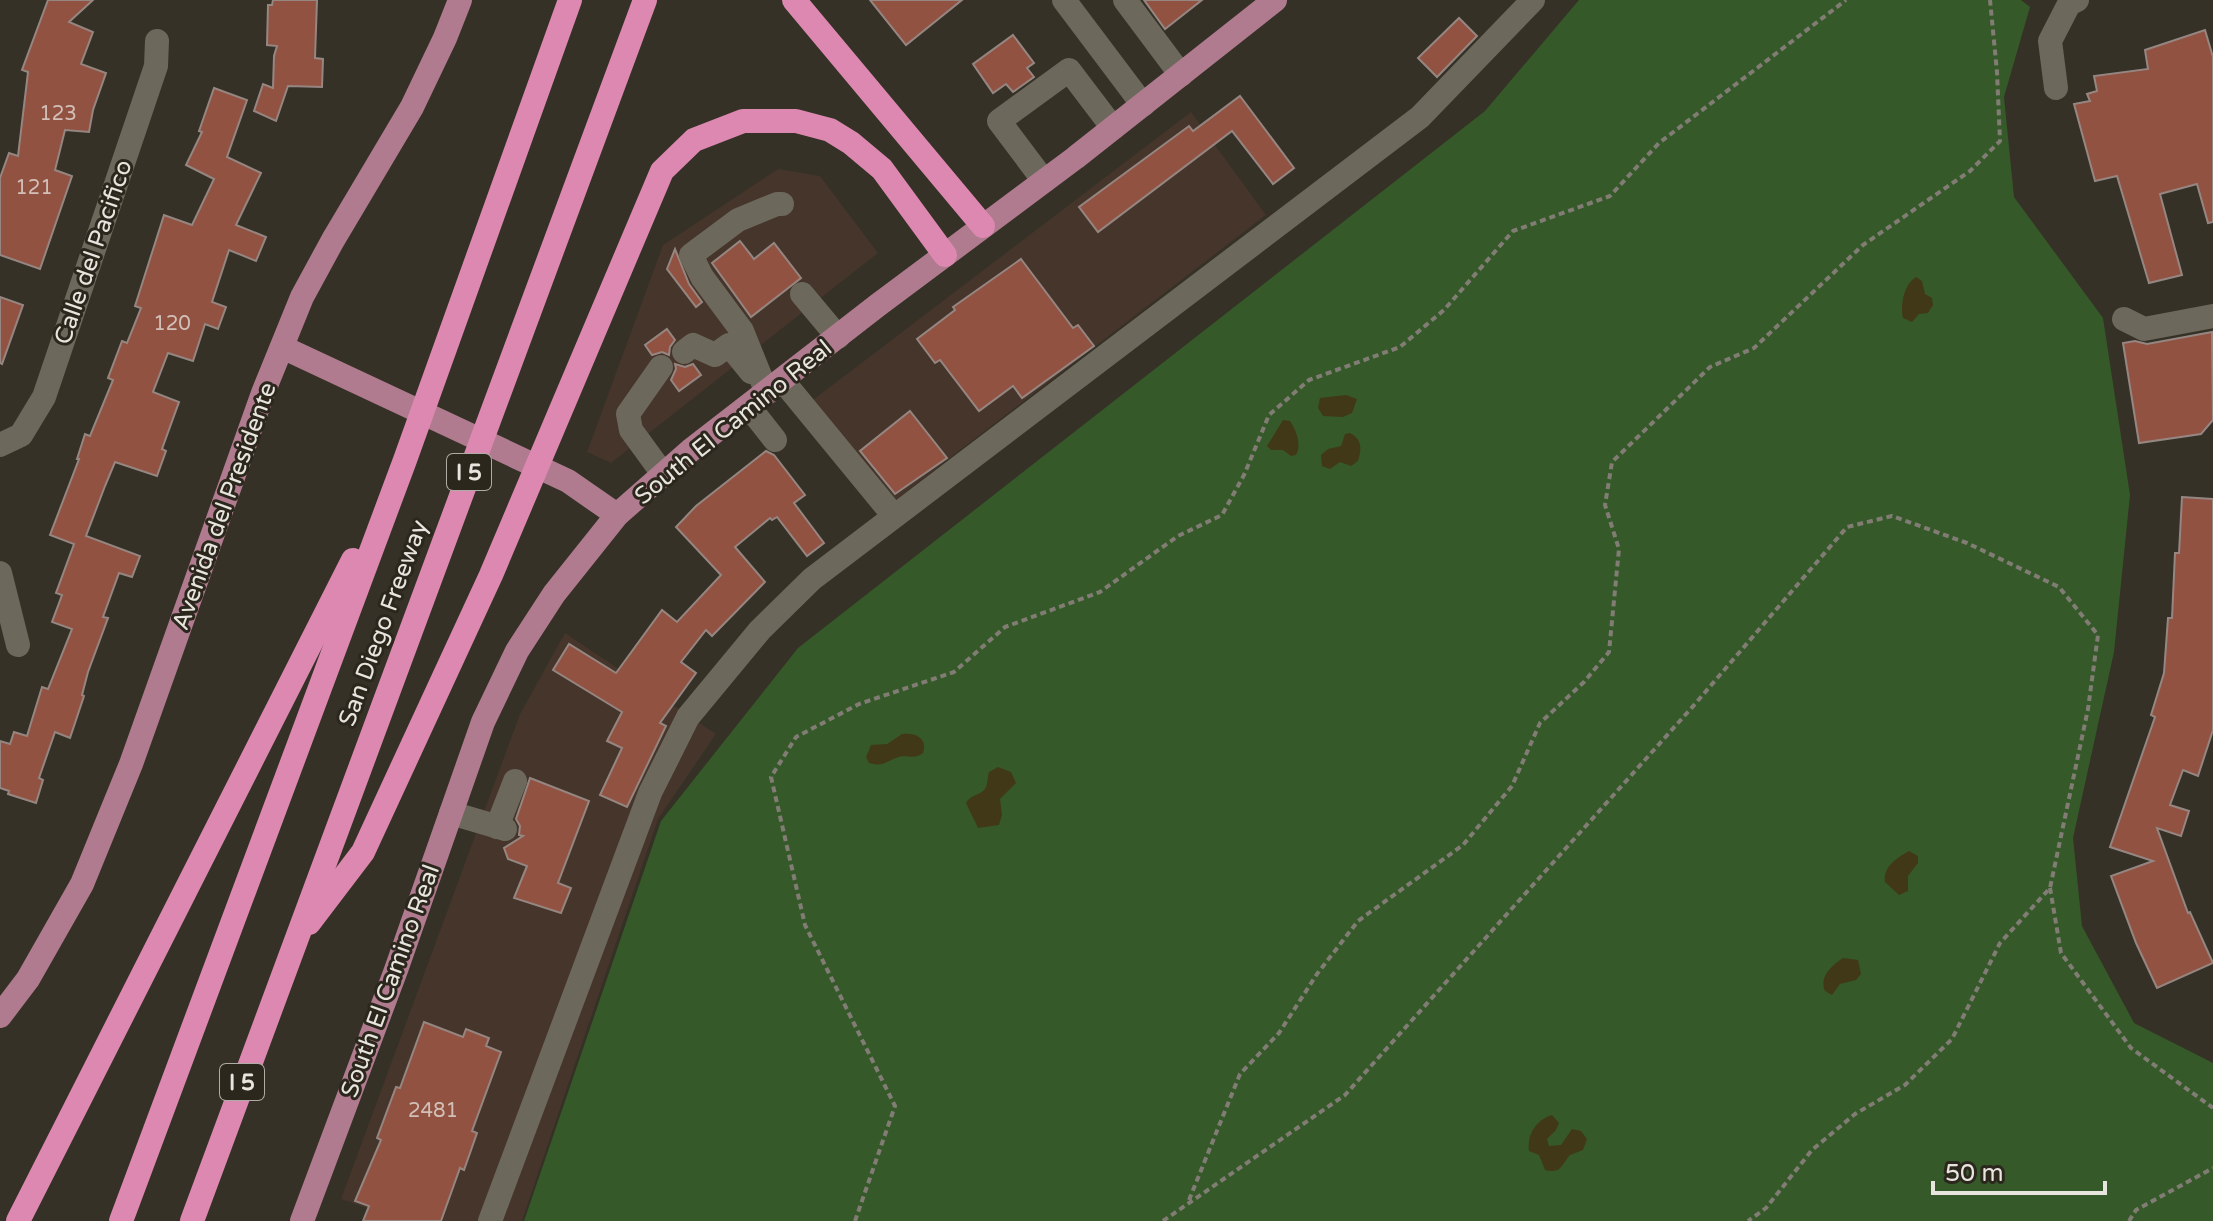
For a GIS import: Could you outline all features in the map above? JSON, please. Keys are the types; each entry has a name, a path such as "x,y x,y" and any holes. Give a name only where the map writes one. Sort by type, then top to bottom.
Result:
{"highway":[{"name":"San Diego Freeway","path":"121,1221 405,460 570,0"},
{"name":"San Diego Freeway","path":"192,1221 645,0"},
{"path":"794,0 983,226"},
{"path":"293,944 363,852 491,575 662,171 694,140 743,121 796,121 830,130 882,169 945,255"},
{"path":"18,1221 405,460"}],"main road":[{"name":"Avenida del Presidente","path":"0,1016 28,979 82,884 131,764 302,297 412,107 460,0"},
{"name":"South El Camino Real","path":"302,1221 396,970 483,722 517,651 554,594 617,515 663,474 1275,0"},
{"path":"282,347 568,481 617,515"}],"street":[{"path":"1064,0 1143,105"},
{"path":"1125,0 1181,75"},
{"path":"490,1221 650,793 688,717 760,630 852,536 894,516 1420,117 1533,0"},
{"path":"2056,88 2050,41 2069,4 2077,0"},
{"name":"Calle del Pacifico","path":"0,445 21,435 44,397 156,66 157,41"},
{"path":"1044,181 999,121 1069,70 1113,128"},
{"path":"775,440 766,394 742,331 702,277 691,255 738,220 782,204"},
{"path":"802,294 838,337"},
{"path":"2124,319 2144,329 2213,316"},
{"path":"684,352 693,345 715,355 729,345 766,394 831,439 894,516"},
{"path":"661,367 628,414 631,430 663,474"},
{"path":"0,573 18,645"},
{"path":"451,813 501,828 515,781"}],"path":[{"path":"855,1221 895,1106 805,925 771,777 796,737 859,704 954,672 1005,627 1100,592 1178,536 1222,515 1244,475 1269,415 1309,380 1400,347 1444,310 1513,231 1610,196 1659,143 1846,0"},
{"path":"1188,1203 1240,1074 1279,1033 1317,974 1358,921 1463,845 1512,786 1540,723 1584,682 1609,652 1619,549 1605,505 1612,462 1710,367 1754,348 1863,245 1970,171 2000,141 1990,0"},
{"path":"1163,1221 1345,1095 1695,704 1847,527 1892,516 1967,543 2059,587 2098,635 2088,709 2050,888 2061,953 2131,1048 2213,1108"},
{"path":"1748,1221 1766,1208 1812,1150 1855,1114 1905,1085 1952,1039 2000,943 2050,888"},
{"path":"2129,1221 2136,1210 2213,1168"}],"shaded area":[{"path":"1191,112 1266,215 877,514 797,412"},
{"path":"778,169 820,176 878,253 611,463 587,452 663,245"},
{"path":"565,633 716,734 658,819 522,1221 404,1221 341,1199 520,714"}],"green space":[{"path":"1579,0 2021,0 2030,7 2004,97 2014,197 2103,318 2130,495 2114,652 2073,838 2082,926 2134,1023 2213,1063 2213,1221 524,1221 661,821 798,648 1485,111"}],"sand":[{"path":"1916,277 1922,281 1925,294 1932,298 1933,305 1928,313 1919,314 1912,322 1903,318 1902,307 1906,290"},
{"path":"1346,395 1357,399 1352,413 1343,417 1323,416 1318,408 1320,398"},
{"path":"1283,420 1290,421 1296,433 1296,455 1271,450 1267,446"},
{"path":"1350,433 1360,445 1358,461 1351,466 1340,462 1330,469 1322,466 1321,455 1328,449 1341,446 1345,434"},
{"path":"902,734 919,737 924,743 923,753 881,764 869,763 866,757 871,745 887,744"},
{"path":"998,767 1011,772 1016,783 1000,799 1002,815 999,825 978,828 966,803 985,789 989,772"},
{"path":"1909,851 1918,856 1918,863 1908,876 1908,891 1899,895 1885,882 1886,871"},
{"path":"1843,958 1858,960 1861,974 1856,980 1840,984 1832,995 1825,991 1825,977 1830,968"},
{"path":"1552,1115 1559,1123 1547,1139 1549,1146 1561,1145 1572,1129 1581,1131 1587,1139 1583,1150 1570,1155 1558,1170 1551,1171 1545,1170 1539,1155 1529,1151 1529,1145 1531,1133 1537,1124"}],"building":[{"path":"48,0 93,0 69,22 93,32 81,64 106,73 89,132 65,130 55,170 72,176 40,269 0,255 0,178 9,153 18,156 28,72 22,70"},
{"path":"273,0 317,0 315,58 323,59 322,87 288,86 276,121 254,111 263,84 273,88 277,46 267,45 268,5 272,5"},
{"path":"870,0 962,0 906,45"},
{"path":"1144,0 1202,0 1165,29"},
{"path":"1459,18 1477,36 1437,77 1418,58"},
{"path":"2205,30 2213,57 2213,222 2208,223 2197,184 2160,194 2182,275 2149,283 2117,176 2095,181 2074,104 2090,101 2087,94 2097,91 2094,76 2148,69 2145,50"},
{"path":"1013,35 1034,63 1027,68 1034,77 1013,92 1006,84 993,93 973,64"},
{"path":"214,88 247,100 227,157 261,173 236,225 266,237 256,261 229,250 212,302 226,307 218,329 205,324 193,361 168,353 153,392 179,402 162,449 166,451 157,476 115,462 105,486 86,536 140,556 132,577 119,573 103,617 108,618 88,672 84,696 70,738 55,732 39,778 43,780 36,803 8,794 9,791 0,788 0,741 10,744 14,732 27,736 42,687 48,689 72,629 52,622 62,595 56,593 74,544 50,535 79,459 85,434 90,436 113,380 108,378 122,341 127,343 141,308 135,306 164,215 192,225 214,179 186,165 202,132 199,131"},
{"path":"1240,96 1294,168 1273,184 1232,131 1098,232 1079,207 1189,126 1193,131"},
{"path":"740,241 754,259 774,243 801,278 751,317 712,263"},
{"path":"675,249 689,284 702,302 696,307 667,269"},
{"path":"1021,259 1073,328 1078,325 1094,346 1022,398 1013,386 979,411 940,360 935,363 917,339 955,310 953,307"},
{"path":"0,297 23,305 2,364 0,363"},
{"path":"667,329 675,340 669,355 662,352 652,355 645,345"},
{"path":"2212,332 2213,420 2201,434 2139,443 2123,343 2135,341 2147,344"},
{"path":"675,364 685,367 693,364 701,375 679,391 671,380"},
{"path":"910,411 947,458 895,494 860,451"},
{"path":"766,451 774,455 805,495 794,503 824,543 807,556 777,517 770,518 735,547 765,582 712,636 706,630 681,662 696,673 660,723 666,726 627,807 600,795 622,748 607,741 622,712 553,670 569,644 616,673 662,610 677,622 721,575 676,527 696,506"},
{"path":"2182,497 2213,499 2213,730 2198,776 2183,770 2170,805 2189,811 2181,836 2157,828 2188,913 2213,963 2157,988 2111,876 2153,861 2110,847 2155,717 2151,715 2164,673 2168,618 2172,618"},
{"path":"530,778 589,801 558,883 571,888 561,913 514,898 527,866 508,859 504,848 523,836 519,835 520,826 516,819"},
{"path":"424,1022 463,1037 466,1029 489,1038 486,1046 501,1052 472,1131 477,1133 464,1170 460,1168 441,1221 363,1221 369,1206 355,1201 381,1140 377,1138 396,1087 400,1088"}]}
